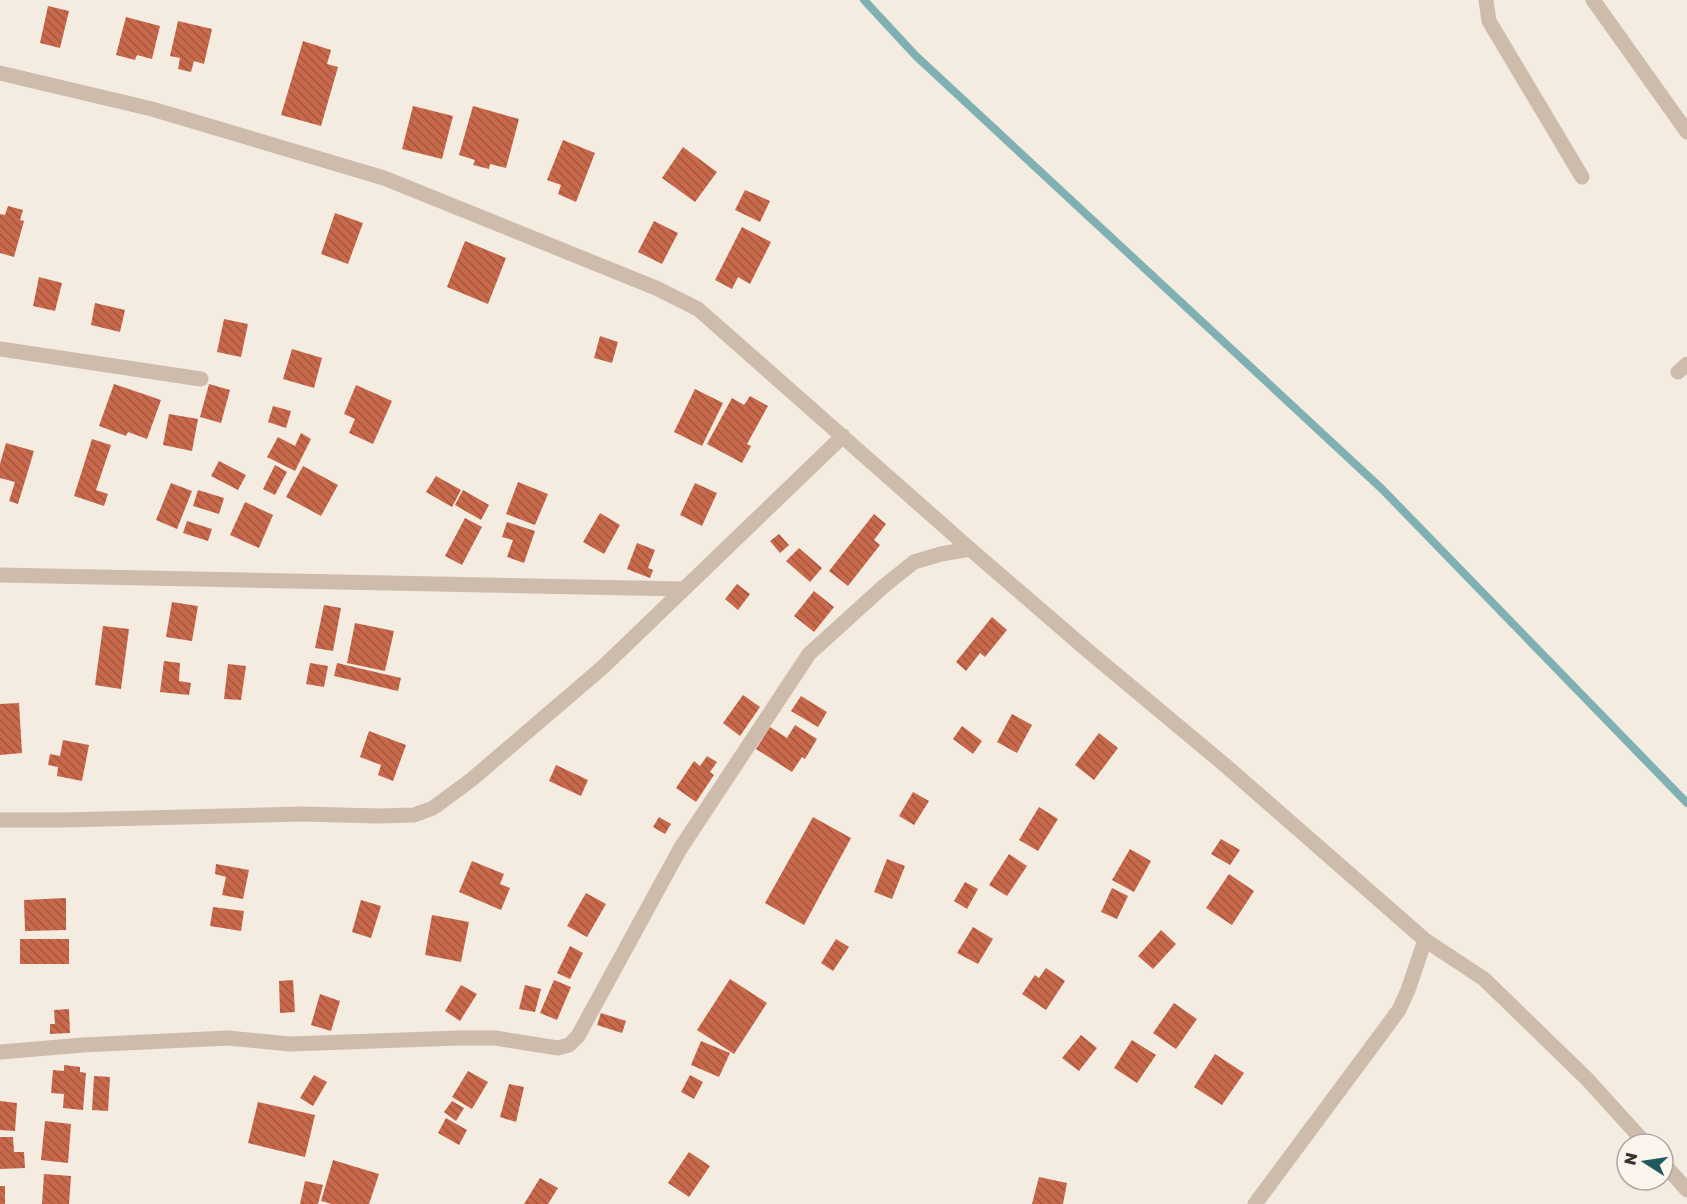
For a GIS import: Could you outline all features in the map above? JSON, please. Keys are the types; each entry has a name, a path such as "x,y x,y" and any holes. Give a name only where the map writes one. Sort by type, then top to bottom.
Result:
{"street":[{"path":"1486,0 1490,21 1582,177"},
{"path":"1593,0 1687,132"},
{"path":"0,73 153,109 384,178 656,288 698,309 970,549 1226,766 1425,940 1484,979 1587,1078 1635,1132"},
{"path":"0,349 201,379"},
{"path":"0,820 302,814 414,815 433,808 471,780 603,667 843,436"},
{"path":"0,1052 83,1045 228,1038 290,1044 495,1038 535,1046 558,1048 569,1045 578,1036 594,1008 680,849 809,654 914,562 940,554 970,549"},
{"path":"0,574 683,589"},
{"path":"1255,1204 1400,1010 1425,940"},
{"path":"1675,1176 1687,1190"}],"building":[{"path":"48,6 69,11 60,48 40,43"},
{"path":"126,17 160,26 152,59 137,55 135,60 116,55"},
{"path":"178,21 212,29 204,64 194,61 191,72 178,69 180,58 170,56"},
{"path":"303,41 331,50 327,64 338,67 321,126 281,115"},
{"path":"413,106 453,116 442,159 402,149"},
{"path":"473,106 519,119 506,168 490,164 489,169 473,165 475,160 459,155"},
{"path":"563,140 595,153 576,202 558,194 561,185 547,180"},
{"path":"683,147 717,172 695,202 662,178"},
{"path":"745,190 770,201 760,222 735,210"},
{"path":"8,206 23,210 20,220 24,221 14,257 0,253 0,214 5,215"},
{"path":"335,213 363,223 348,264 321,254"},
{"path":"654,221 678,233 662,264 638,252"},
{"path":"742,227 771,242 750,284 738,277 732,289 715,280"},
{"path":"465,241 506,258 488,304 447,287"},
{"path":"39,277 62,283 55,311 33,306"},
{"path":"95,303 125,310 120,332 91,325"},
{"path":"224,319 248,324 241,357 217,352"},
{"path":"600,336 618,342 612,363 594,358"},
{"path":"292,349 322,358 314,388 283,379"},
{"path":"114,384 161,400 147,439 128,432 126,436 99,426"},
{"path":"209,384 230,390 221,423 200,417"},
{"path":"356,385 392,401 373,444 349,433 355,419 344,414"},
{"path":"695,389 723,403 702,446 674,432"},
{"path":"750,396 768,406 747,444 751,446 742,463 707,444 732,398 744,405"},
{"path":"273,406 291,411 286,428 268,422"},
{"path":"169,414 198,419 192,451 163,445"},
{"path":"301,433 311,439 295,471 267,457 278,437 295,446"},
{"path":"92,439 111,445 96,490 108,494 104,506 74,496"},
{"path":"6,443 34,451 18,504 9,501 15,482 0,478 0,464"},
{"path":"219,461 246,475 238,490 211,476"},
{"path":"275,465 287,472 275,495 263,489"},
{"path":"303,466 338,485 321,516 286,497"},
{"path":"436,476 461,490 452,507 426,492"},
{"path":"518,482 548,494 535,525 506,514"},
{"path":"171,483 192,491 177,529 156,520"},
{"path":"695,483 717,493 702,526 680,515"},
{"path":"198,490 224,498 219,514 193,506"},
{"path":"463,490 489,505 481,520 455,505"},
{"path":"245,502 273,515 259,548 230,535"},
{"path":"600,513 620,525 604,554 583,542"},
{"path":"874,514 886,524 874,540 880,545 848,586 829,571"},
{"path":"465,518 482,527 462,565 445,556"},
{"path":"187,521 212,529 208,541 183,533"},
{"path":"507,522 535,531 524,563 507,557 513,540 502,537"},
{"path":"779,534 789,545 780,553 770,541"},
{"path":"637,543 655,550 648,568 653,570 650,578 627,569"},
{"path":"799,548 822,568 810,582 786,561"},
{"path":"737,584 750,594 738,610 725,599"},
{"path":"814,591 834,607 814,632 794,616"},
{"path":"172,602 198,606 192,641 166,637"},
{"path":"324,605 341,608 333,651 315,648"},
{"path":"992,617 1007,630 985,657 980,653 966,671 956,662"},
{"path":"355,623 394,631 385,671 347,663"},
{"path":"103,626 129,629 121,689 95,685"},
{"path":"164,661 180,663 179,681 191,683 189,695 160,692"},
{"path":"310,663 328,666 324,687 306,684"},
{"path":"337,663 401,678 398,691 334,676"},
{"path":"228,664 246,666 241,700 224,699"},
{"path":"743,695 760,707 740,736 723,723"},
{"path":"801,696 827,712 818,727 791,711"},
{"path":"19,703 22,753 0,755 0,704"},
{"path":"1012,714 1032,725 1017,753 997,742"},
{"path":"795,725 817,739 805,759 802,757 792,772 756,749 770,727 787,738"},
{"path":"962,726 982,741 973,754 953,739"},
{"path":"369,731 406,745 393,781 378,775 381,765 360,757"},
{"path":"1099,733 1118,748 1094,780 1075,765"},
{"path":"63,740 89,745 82,781 57,776 58,767 48,765 50,754 60,756"},
{"path":"707,756 717,762 710,772 714,775 696,802 676,788 694,761 700,766"},
{"path":"556,765 588,780 581,796 549,781"},
{"path":"913,792 929,801 914,825 899,816"},
{"path":"1039,807 1058,819 1038,851 1019,840"},
{"path":"659,817 671,824 665,834 653,827"},
{"path":"813,817 851,838 804,925 765,903"},
{"path":"1221,839 1240,850 1230,865 1211,854"},
{"path":"1130,849 1151,861 1134,892 1112,880"},
{"path":"1009,854 1027,866 1007,896 989,885"},
{"path":"887,859 905,866 892,899 874,892"},
{"path":"472,861 504,874 500,884 510,888 501,910 459,892"},
{"path":"216,864 249,870 243,899 222,895 226,877 215,874"},
{"path":"1229,874 1254,891 1232,925 1206,908"},
{"path":"965,882 978,889 967,909 954,901"},
{"path":"1112,888 1128,896 1117,919 1101,912"},
{"path":"586,893 606,904 587,937 567,926"},
{"path":"66,898 66,930 25,931 24,900"},
{"path":"361,900 381,906 371,938 352,932"},
{"path":"213,907 244,911 241,931 210,926"},
{"path":"432,915 469,922 461,962 425,955"},
{"path":"973,927 993,939 978,964 957,953"},
{"path":"1161,930 1176,944 1153,969 1138,956"},
{"path":"20,939 69,939 69,964 20,964"},
{"path":"836,939 849,947 833,971 821,963"},
{"path":"570,946 583,953 570,979 557,973"},
{"path":"1046,968 1065,981 1046,1010 1022,994 1035,975 1039,978"},
{"path":"730,979 767,1003 734,1054 697,1030"},
{"path":"293,980 295,1012 280,1013 279,981"},
{"path":"554,980 571,987 557,1020 540,1013"},
{"path":"461,985 477,994 460,1021 445,1011"},
{"path":"525,985 541,989 535,1012 519,1009"},
{"path":"320,994 340,1001 331,1031 311,1025"},
{"path":"1174,1003 1197,1019 1176,1049 1153,1033"},
{"path":"69,1009 70,1033 50,1034 50,1024 55,1024 54,1010"},
{"path":"601,1013 626,1021 622,1033 597,1025"},
{"path":"1081,1035 1097,1048 1079,1071 1062,1058"},
{"path":"1132,1040 1156,1055 1137,1083 1114,1068"},
{"path":"701,1041 730,1053 719,1077 691,1065"},
{"path":"1215,1054 1244,1073 1222,1105 1194,1087"},
{"path":"64,1065 80,1067 80,1072 86,1073 83,1110 63,1108 64,1094 51,1093 53,1070 64,1071"},
{"path":"468,1071 488,1082 472,1109 452,1097"},
{"path":"314,1075 327,1082 313,1106 300,1098"},
{"path":"690,1075 703,1082 694,1099 681,1092"},
{"path":"94,1076 110,1077 108,1111 92,1110"},
{"path":"509,1084 524,1087 516,1122 500,1117"},
{"path":"0,1101 17,1103 15,1131 0,1130"},
{"path":"452,1101 464,1108 456,1121 444,1112"},
{"path":"258,1102 315,1115 305,1157 248,1143"},
{"path":"446,1118 467,1130 459,1145 438,1133"},
{"path":"45,1121 71,1124 68,1163 41,1160"},
{"path":"0,1137 13,1137 14,1152 24,1152 25,1168 0,1169"},
{"path":"689,1152 710,1166 689,1197 668,1183"},
{"path":"333,1160 379,1174 369,1204 332,1204 321,1201"},
{"path":"44,1174 71,1176 69,1204 42,1204"},
{"path":"1039,1177 1067,1183 1063,1204 1032,1204"},
{"path":"540,1178 558,1188 548,1204 524,1204"},
{"path":"305,1181 323,1185 318,1204 300,1204"},
{"path":"0,1186 5,1186 5,1204 0,1204"}],"waterway":[{"path":"864,0 916,56 1382,489 1687,803"}]}
